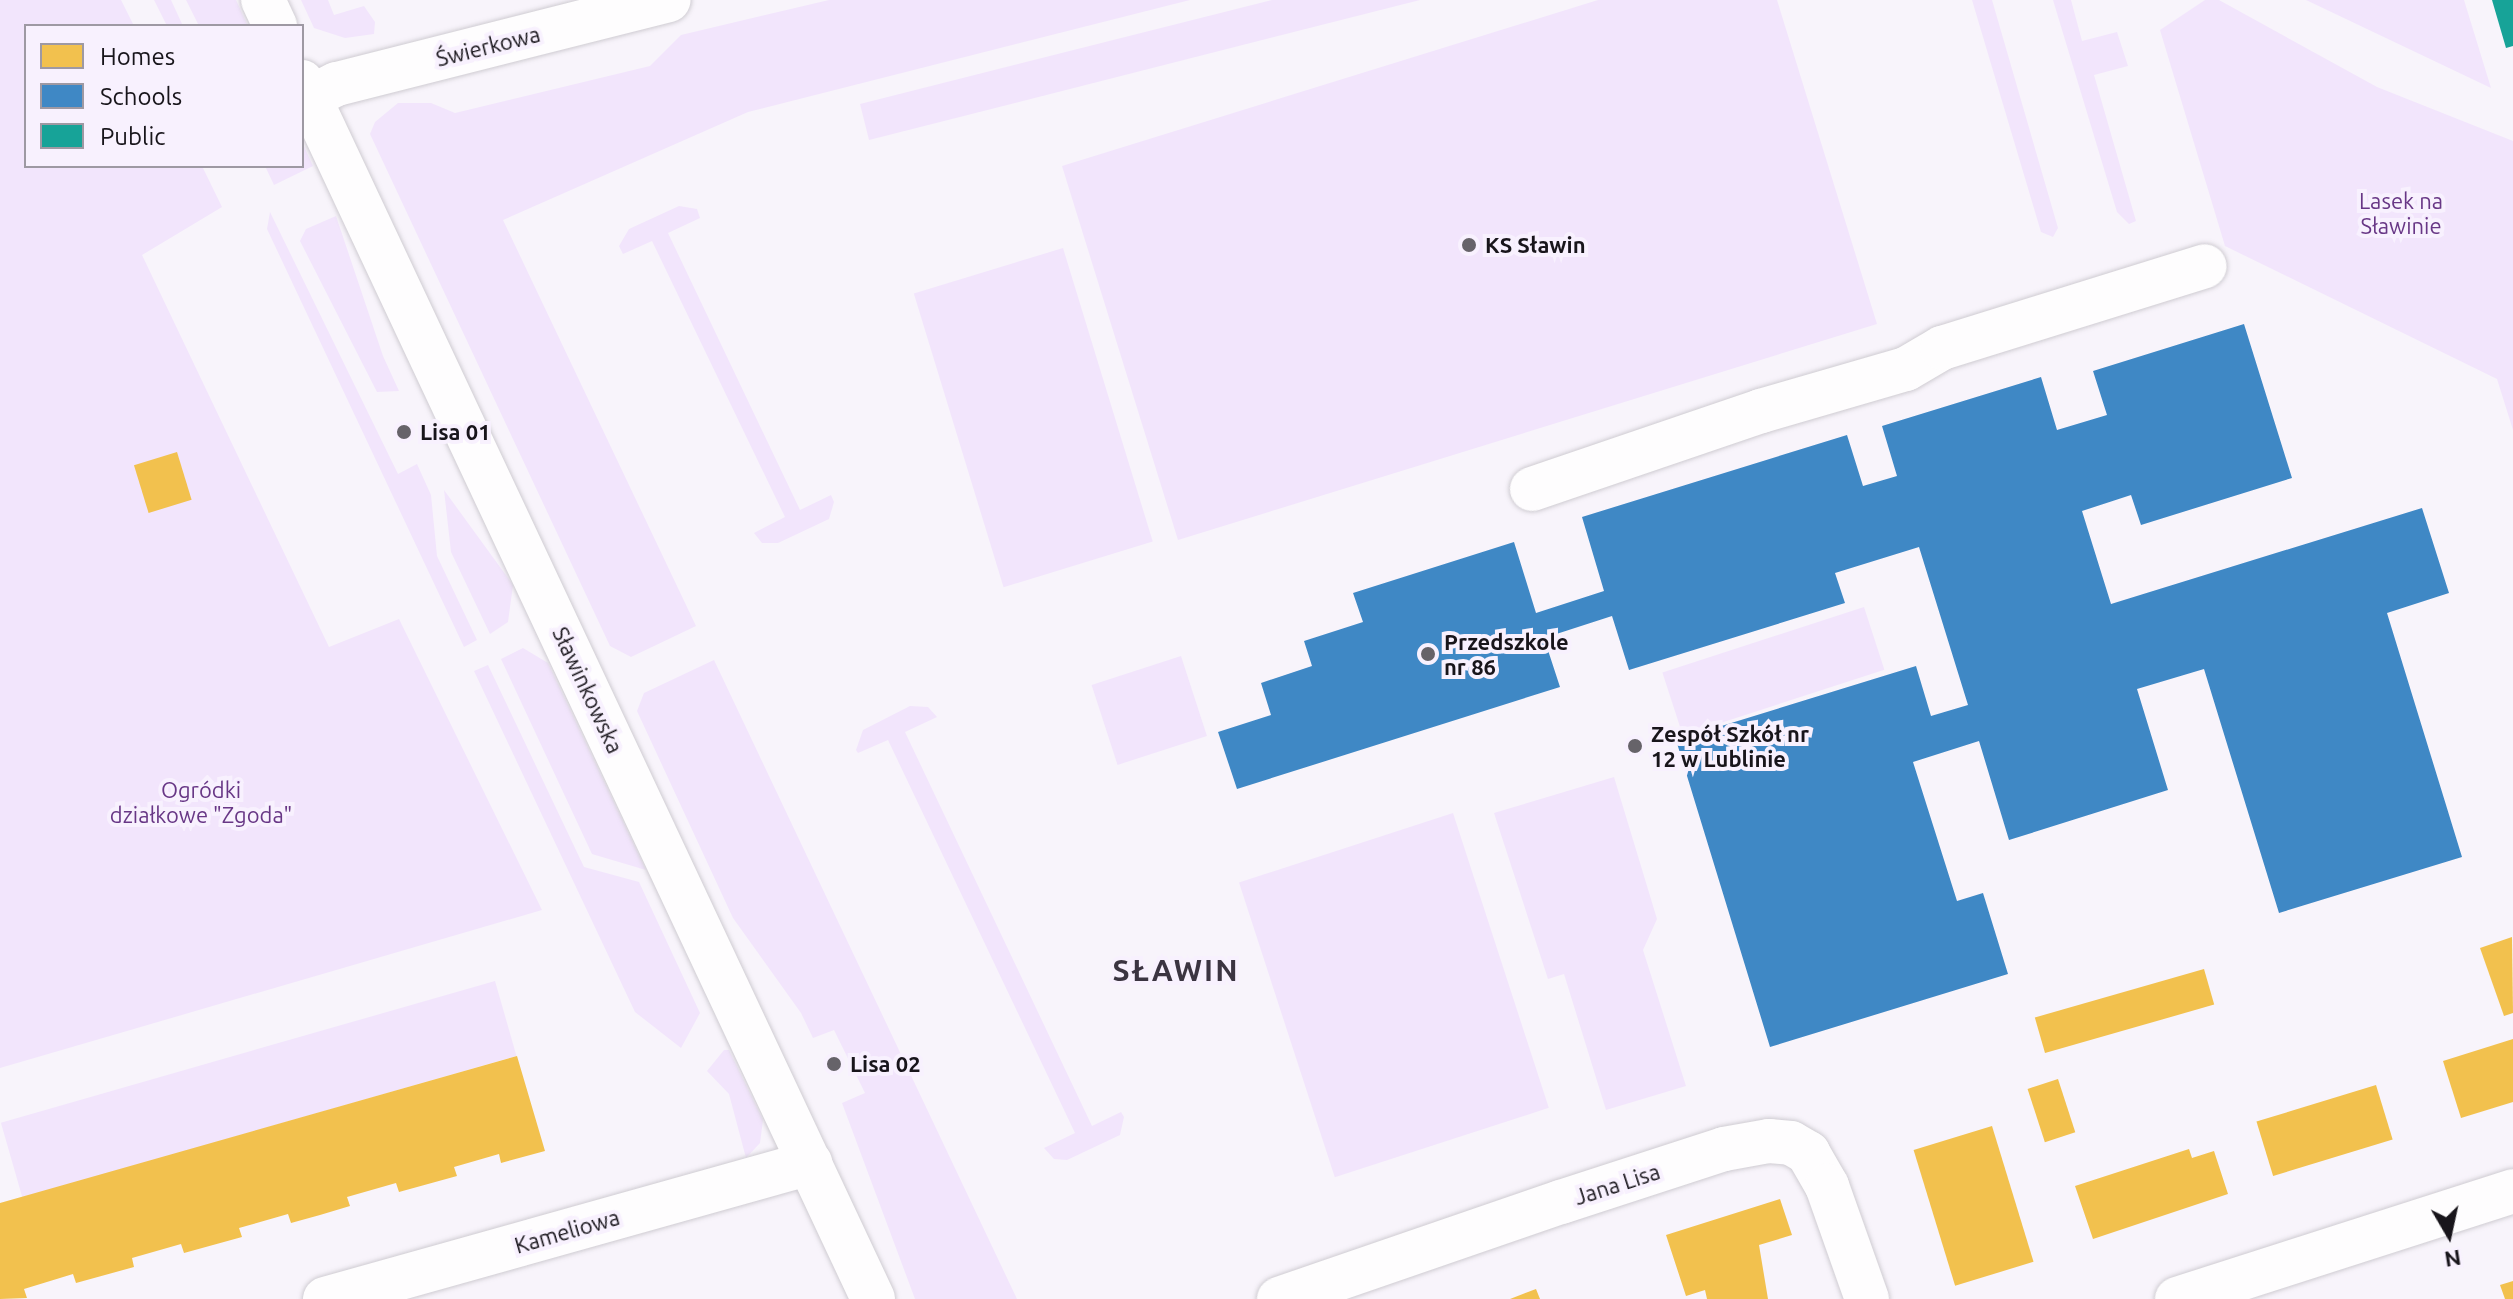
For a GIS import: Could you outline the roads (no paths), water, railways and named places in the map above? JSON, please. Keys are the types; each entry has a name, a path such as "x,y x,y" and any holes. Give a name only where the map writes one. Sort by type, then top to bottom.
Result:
{"street":[{"path":"263,0 274,24"},
{"name":"Świerkowa","path":"306,90 669,0"},
{"name":"Sławinkowska","path":"306,90 873,1299"},
{"path":"1532,489 1761,411 1906,369 1942,348 2205,266"},
{"name":"Jana Lisa","path":"1279,1299 1724,1149 1769,1141 1791,1143 1808,1153 1827,1186 1867,1299"},
{"name":"Kameliowa","path":"325,1299 810,1163"},
{"path":"2177,1299 2513,1191"}],"place":[{"name":"KS Sławin","path":"1469,245"},
{"name":"Lisa 01","path":"404,432"},
{"name":"Przedszkole nr 86","path":"1428,654"},
{"name":"Zespół Szkół nr 12 w Lublinie","path":"1635,746"},
{"name":"Lisa 02","path":"834,1064"}],"district":[{"name":"SŁAWIN","path":"1176,970"}],"park label":[{"name":"Lasek na Sławinie","path":"2401,212"},
{"name":"Ogródki działkowe \"Zgoda\"","path":"201,802"}]}
